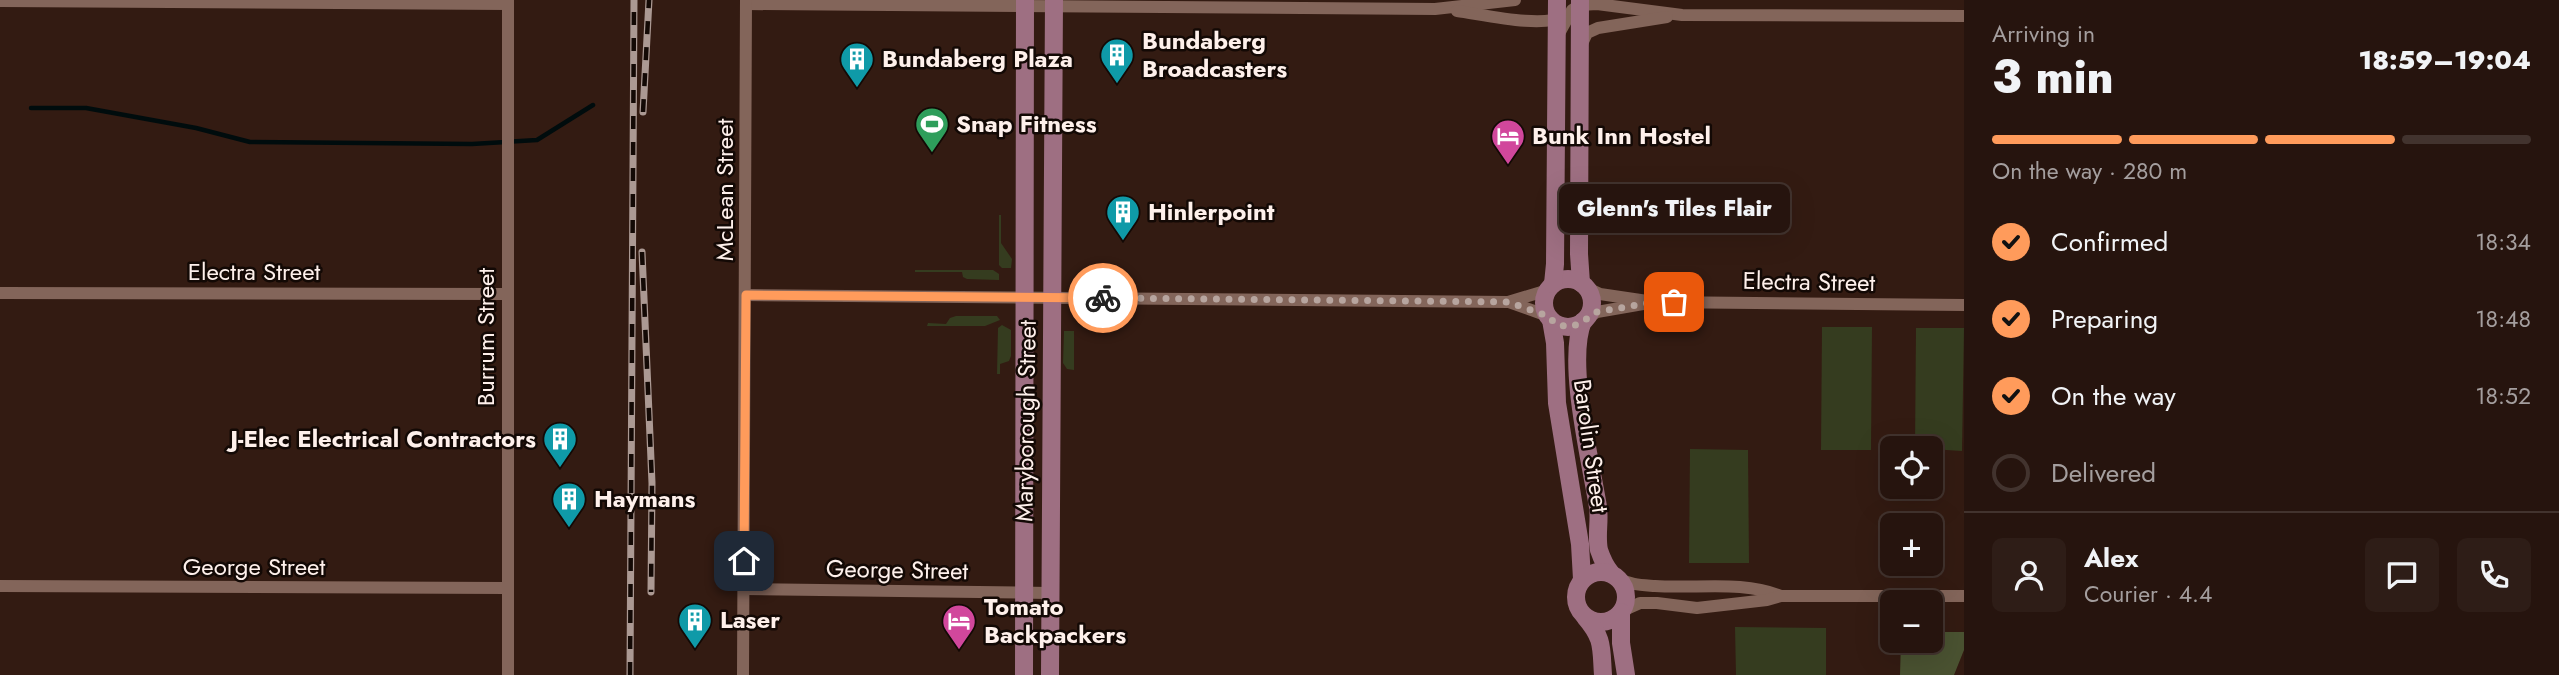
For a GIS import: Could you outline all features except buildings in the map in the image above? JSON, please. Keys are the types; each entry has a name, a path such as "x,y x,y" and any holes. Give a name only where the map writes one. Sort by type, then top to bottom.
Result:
{"main road":[{"path":"1557,0 1555,264 1544,303 1550,318 1568,327 1584,320 1592,304 1584,286 1579,254 1578,2"},
{"name":"Maryborough Street","path":"1024,675 1023,298 1026,3"},
{"name":"Maryborough Street","path":"1050,675 1054,3"},
{"path":"1550,287 1567,279 1584,286"},
{"name":"Barolin Street","path":"1550,318 1555,343 1557,403 1580,544 1582,579"},
{"name":"Barolin Street","path":"1584,320 1578,349 1579,391 1599,515 1599,547 1604,565 1615,576"},
{"path":"1603,675 1599,636 1576,601 1577,587 1582,579 1596,572 1615,576 1626,590 1621,643 1626,675"},
{"path":"1585,617 1600,622 1608,621 1622,612"}],"street":[{"path":"1436,9 1515,0"},
{"path":"0,1 508,2"},
{"name":"Burrum Street","path":"508,2 508,675"},
{"path":"746,2 1054,3 1436,9 1515,19 1556,20 1578,2 1682,15 1964,16"},
{"name":"McLean Street","path":"743,675 746,2"},
{"path":"1556,43 1564,22 1578,2"},
{"path":"1580,49 1584,37 1598,28 1682,15"},
{"name":"Electra Street","path":"1584,286 1600,294 1654,302 1964,305"},
{"path":"746,295 1508,302 1550,287"},
{"name":"Electra Street","path":"0,293 507,294"},
{"path":"1508,302 1550,318"},
{"name":"Electra Street","path":"1584,320 1597,312 1654,302"},
{"path":"1615,576 1635,584 1675,588 1763,588 1781,596"},
{"name":"George Street","path":"0,586 507,589"},
{"name":"George Street","path":"744,589 1050,593"},
{"path":"1622,612 1640,603 1697,607 1767,600 1781,596 1964,596"}],"green space":[{"path":"999,215 1001,243 1012,259 1011,268 1002,268 999,265"},
{"path":"915,270 993,270 999,274 999,280 967,279 962,272"},
{"path":"997,316 1000,320 985,326 927,326 928,323 946,324 950,318"},
{"path":"1002,325 1011,330 1011,356 1009,361 1000,364 1000,374 997,374 998,328"},
{"path":"1822,327 1872,327 1871,450 1821,450"},
{"path":"1916,328 1964,328 1962,451 1943,450 1943,436 1915,436"},
{"path":"1064,331 1074,331 1074,370 1067,369 1063,363"},
{"path":"1690,449 1748,450 1749,563 1689,563"},
{"path":"1735,627 1826,628 1826,675 1736,675"},
{"path":"1943,632 1964,632 1964,650 1954,675 1900,675 1901,653 1943,653"}],"waterway":[{"path":"31,108 86,108 196,128 250,142 472,144 537,140 593,105"}],"railway":[{"path":"630,675 634,0"},
{"path":"643,112 649,0"},
{"path":"642,252 652,483 651,592"}],"way so far":[{"path":"1103,298 1508,302 1548,316 1556,324 1568,327 1579,324 1597,312 1654,302 1674,302"}],"place":[{"name":"Bundaberg Broadcasters","path":"1117,85"},
{"name":"Bundaberg Plaza","path":"857,89"},
{"name":"Snap Fitness","path":"932,154"},
{"name":"Bunk Inn Hostel","path":"1508,166"},
{"name":"Hinlerpoint","path":"1123,242"},
{"name":"Glenn's Tiles Flair","path":"1674,302"},
{"name":"J-Elec Electrical Contractors","path":"560,469"},
{"name":"Haymans","path":"569,529"},
{"name":"Laser","path":"695,650"},
{"name":"Tomato Backpackers","path":"959,651"}],"route":[{"path":"744,561 746,295 1103,298"}]}
